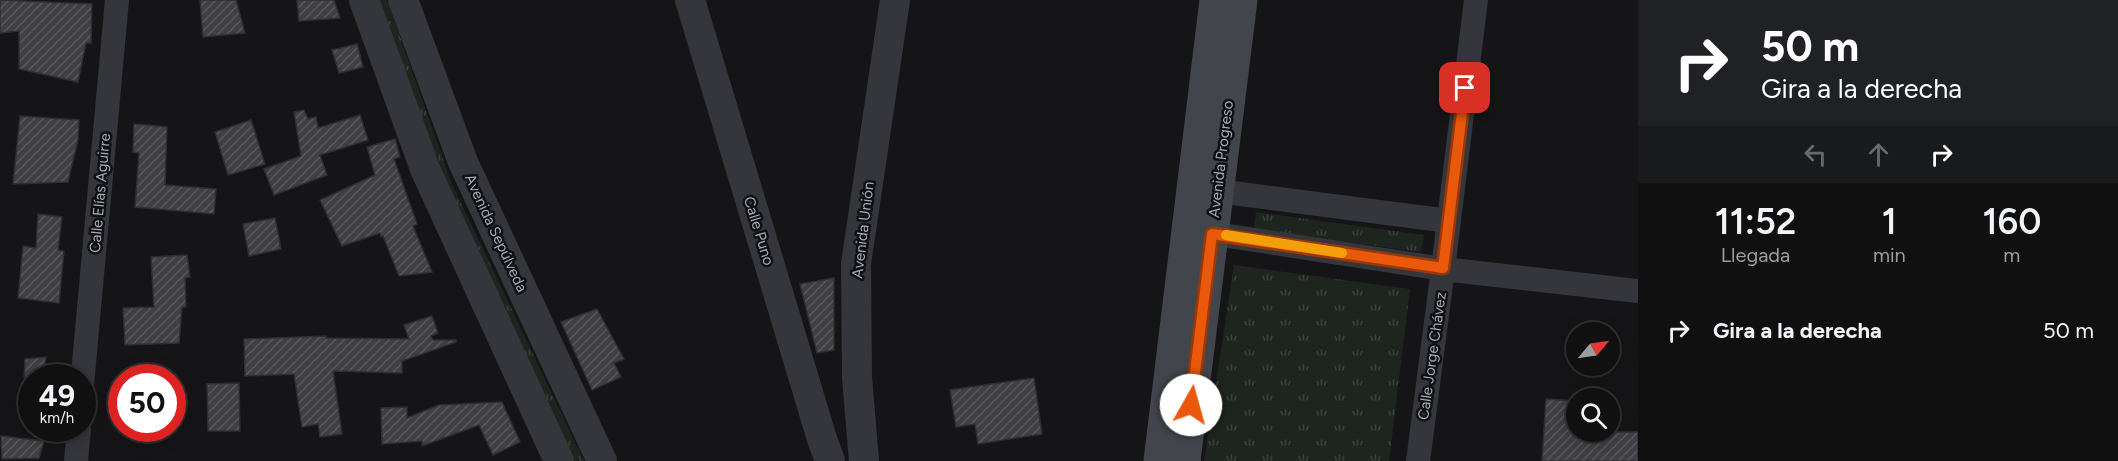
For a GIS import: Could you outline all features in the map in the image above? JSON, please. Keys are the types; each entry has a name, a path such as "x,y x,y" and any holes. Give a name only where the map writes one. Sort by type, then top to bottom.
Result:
{"main road":[{"name":"Avenida Progreso","path":"1160,461 1205,190 1216,0"},
{"name":"Avenida Progreso","path":"1205,190 1241,0"},
{"name":"Avenida Progreso","path":"1184,461 1200,231"}],"street":[{"name":"Calle Elías Aguirre","path":"84,364 117,0"},
{"path":"364,0 425,169 559,461"},
{"name":"Avenida Sepúlveda","path":"403,0 463,162 602,461"},
{"name":"Calle Puno","path":"690,0 818,428 830,461"},
{"name":"Avenida Unión","path":"864,461 857,377 856,264 895,0"},
{"name":"Calle Jorge Chávez","path":"1418,461 1476,0"},
{"path":"1205,190 1449,221"},
{"path":"1200,231 1443,268 1638,291"},
{"path":"76,461 78,442"}],"green space":[{"path":"370,0 387,0 452,184 584,461 572,461 440,185"},
{"path":"1256,212 1424,235 1421,252 1254,229"},
{"path":"1234,265 1410,289 1389,461 1204,461"}],"building":[{"path":"0,0 92,4 91,43 86,43 78,82 19,69 19,31 0,33"},
{"path":"200,0 236,0 245,33 203,37"},
{"path":"297,0 334,0 340,18 299,21"},
{"path":"357,44 363,67 339,73 332,50"},
{"path":"304,110 308,119 316,117 318,128 360,115 368,140 320,155 327,175 274,195 264,169 301,156 294,112"},
{"path":"20,116 79,120 78,140 68,182 13,184"},
{"path":"251,120 265,164 228,175 215,132"},
{"path":"134,124 167,127 165,185 216,189 214,214 135,207 139,153 133,152"},
{"path":"395,139 400,157 394,159 417,224 413,226 432,272 399,276 380,233 342,246 320,200 375,175 367,147"},
{"path":"38,214 62,217 58,250 64,251 59,303 18,298 23,246 36,248"},
{"path":"275,218 281,249 249,256 243,224"},
{"path":"187,255 190,277 185,278 186,307 182,307 179,343 125,345 123,308 154,307 151,257"},
{"path":"834,278 834,350 817,353 800,284"},
{"path":"597,309 624,359 614,363 621,377 592,390 561,322"},
{"path":"432,316 438,333 431,336 433,340 456,340 456,342 402,361 402,373 333,371 342,434 320,437 318,424 302,427 294,374 245,376 244,339 326,336 326,338 409,339 404,325"},
{"path":"46,357 45,364 25,364 25,359"},
{"path":"1034,378 1042,434 978,444 975,424 956,427 950,390"},
{"path":"239,383 240,431 208,431 207,384"},
{"path":"1546,399 1566,400 1566,442 1620,442 1620,432 1638,432 1638,461 1542,461"},
{"path":"502,402 520,442 493,455 479,425 422,446 422,441 382,444 381,408 407,407 407,418 439,405"},
{"path":"1,436 18,438 18,442 44,442 39,458 2,459"}],"slow traffic":[{"path":"1226,235 1342,253"}],"route":[{"path":"1191,405 1212,234 1443,268 1465,88"}]}
